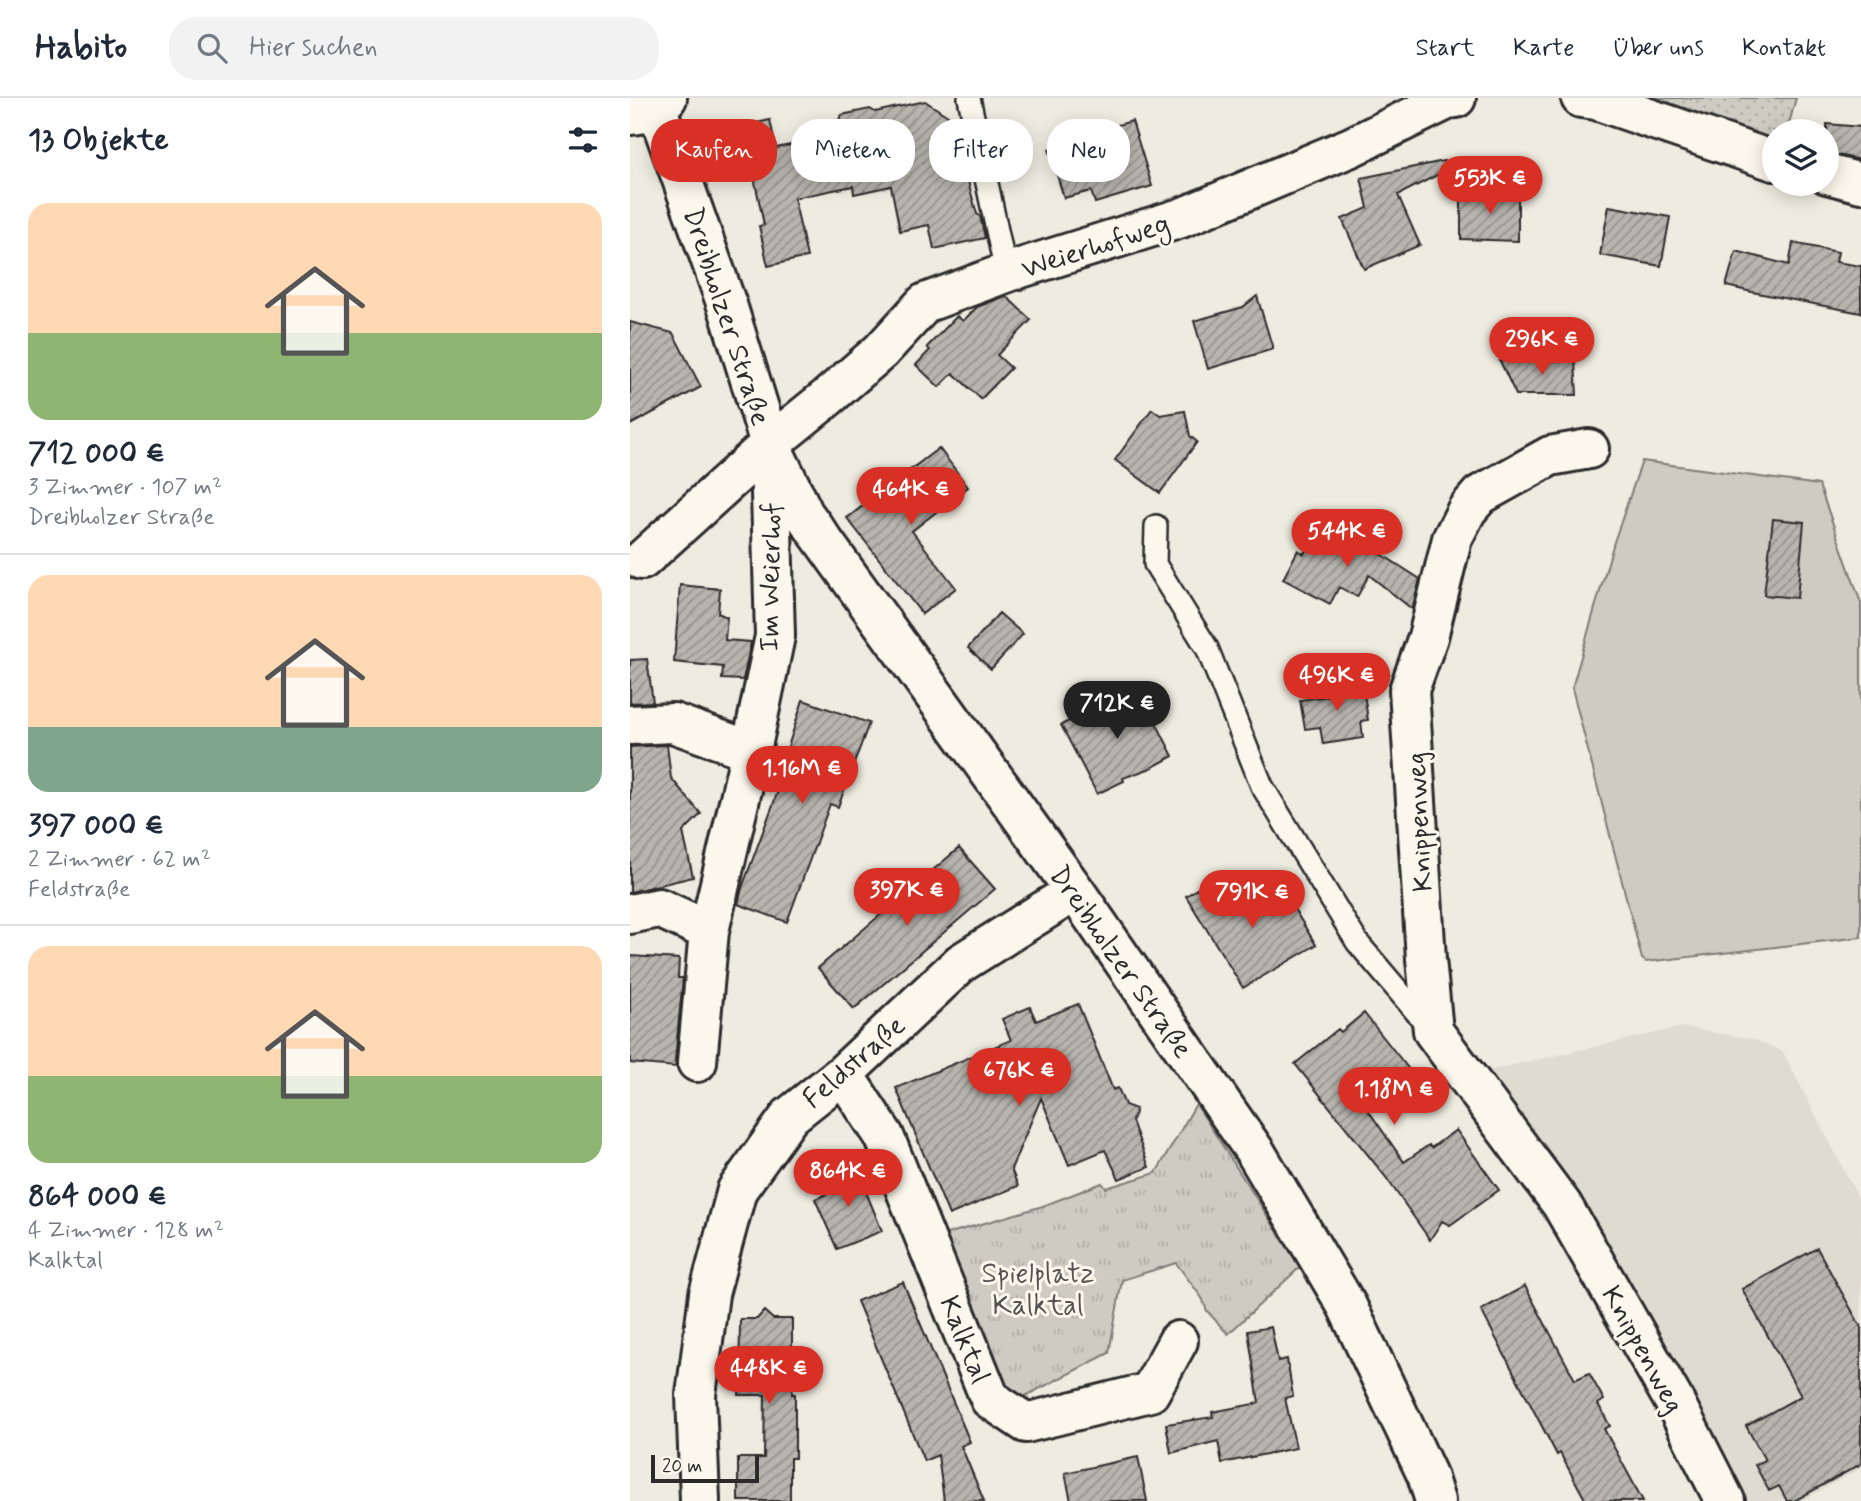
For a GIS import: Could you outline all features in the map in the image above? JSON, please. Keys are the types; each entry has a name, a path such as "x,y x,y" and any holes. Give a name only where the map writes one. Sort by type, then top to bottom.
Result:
{"street":[{"name":"Weierhofweg","path":"770,444 881,351 925,303 1006,273 1181,218 1351,147 1456,98"},
{"path":"1581,98 1596,100 1762,157"},
{"name":"Dreibholzer Straße","path":"651,107 728,308 770,444 804,514 1075,891 1255,1153 1353,1318 1427,1475 1435,1501"},
{"path":"1839,177 1861,183"},
{"name":"Dreibholzer Straße","path":"642,560 770,444"},
{"name":"Im Weierhof","path":"697,1062 709,931 775,636 770,444"},
{"name":"Knippenweg","path":"1590,449 1550,456 1480,495 1467,510 1452,539 1428,637 1409,690 1433,1031 1562,1205 1674,1399 1725,1501"},
{"path":"630,725 673,723 751,751"},
{"name":"Feldstraße","path":"700,1501 696,1395 709,1293 737,1190 790,1116 843,1074 961,963 1075,891"},
{"path":"630,914 659,908 709,931"},
{"name":"Kalktal","path":"843,1074 884,1136 990,1399 1026,1423 1150,1392 1178,1341"}],"lane":[{"path":"969,98 1006,273"},
{"name":"Knippenweg","path":"1156,526 1155,564 1207,648 1262,786 1357,942 1433,1031"}],"shaded area":[{"path":"1682,1027 1753,1039 1783,1052 1861,1203 1861,1468 1801,1501 1748,1501 1642,1318 1483,1072"}],"green space":[{"path":"1625,98 1796,98 1790,119 1762,119 1762,139 1742,138"},
{"path":"1642,461 1819,485 1861,603 1861,937 1646,962 1642,959 1572,688 1614,542"},
{"name":"Spielplatz Kalktal","path":"1196,1104 1300,1267 1228,1334 1207,1311 1202,1298 1176,1263 1122,1280 1109,1353 1006,1406 933,1238 1043,1206 1102,1183 1106,1188 1156,1173"}],"building":[{"path":"925,101 952,119 929,119 929,182 968,182 985,238 934,249 929,225 900,231 891,186 854,194 853,186 794,198 807,257 768,266 759,226 764,225 755,182 777,182 777,148 791,145 791,182 915,182 915,119 840,119 842,115 870,109 875,112"},
{"path":"1130,122 1152,186 1095,203 1091,191 1064,198 1059,182 1130,182"},
{"path":"1839,125 1861,127 1861,160 1839,155"},
{"path":"1444,161 1447,170 1398,195 1420,245 1364,269 1342,219 1368,208 1361,178"},
{"path":"1491,191 1518,192 1518,241 1461,239 1461,194 1491,194"},
{"path":"1609,206 1670,217 1661,266 1600,255"},
{"path":"1793,243 1838,252 1836,262 1861,266 1861,313 1726,286 1736,251 1789,265"},
{"path":"1006,296 1031,320 997,355 1011,368 981,399 953,373 939,387 916,365 930,350 927,347 957,316 963,321 977,307"},
{"path":"1257,296 1273,349 1208,369 1194,321 1243,307"},
{"path":"630,322 673,333 701,387 630,425"},
{"path":"1500,361 1575,361 1577,395 1516,395"},
{"path":"1152,409 1160,415 1185,411 1190,436 1197,442 1160,493 1115,460"},
{"path":"939,448 968,487 912,531 956,588 922,614 847,518"},
{"path":"1773,519 1804,522 1797,598 1764,595"},
{"path":"1318,526 1349,542 1353,536 1420,579 1412,609 1369,575 1357,597 1339,587 1330,604 1283,579 1298,550 1304,554"},
{"path":"680,585 720,589 718,613 727,617 725,640 751,642 743,680 722,679 723,667 674,662"},
{"path":"999,613 1023,634 991,669 968,648"},
{"path":"647,659 653,702 630,703 630,660"},
{"path":"1362,680 1368,720 1361,721 1363,738 1323,744 1320,727 1305,729 1300,700 1329,696 1328,685"},
{"path":"1139,689 1173,756 1151,768 1123,778 1124,781 1097,794 1061,725 1110,700 1112,703"},
{"path":"803,700 869,723 838,807 830,804 787,922 738,904 781,783 777,781"},
{"path":"667,745 671,778 701,814 683,832 693,877 630,892 630,747"},
{"path":"959,848 995,889 854,1009 818,968"},
{"path":"1212,879 1229,905 1249,893 1251,897 1277,881 1316,945 1243,988 1186,896"},
{"path":"630,956 679,959 678,978 683,978 676,1067 630,1063"},
{"path":"1078,1004 1113,1090 1118,1088 1125,1105 1136,1109 1132,1121 1149,1167 1119,1179 1105,1150 1069,1165 1041,1098 1011,1169 1018,1186 949,1215 896,1088 1011,1040 1002,1019 1030,1007 1036,1021"},
{"path":"1364,1013 1411,1072 1366,1107 1404,1162 1429,1145 1431,1148 1456,1130 1499,1190 1450,1225 1442,1221 1430,1240 1385,1176 1295,1064 1338,1029 1341,1032"},
{"path":"855,1165 882,1231 837,1249 815,1199 832,1192 827,1177"},
{"path":"1817,1248 1861,1327 1861,1464 1794,1501 1787,1501 1779,1486 1769,1491 1755,1465 1765,1460 1746,1426 1801,1396 1742,1289"},
{"path":"903,1282 970,1442 961,1446 984,1501 944,1501 938,1455 924,1461 857,1301"},
{"path":"1525,1286 1575,1380 1589,1373 1604,1400 1598,1404 1610,1426 1604,1429 1643,1501 1586,1501 1560,1453 1557,1455 1481,1310"},
{"path":"764,1311 773,1319 792,1319 795,1458 790,1458 790,1501 738,1501 738,1458 764,1458 765,1395 739,1395 740,1319 757,1319"},
{"path":"1271,1327 1278,1361 1287,1359 1293,1396 1285,1398 1296,1448 1222,1463 1218,1441 1171,1453 1166,1424 1213,1417 1212,1412 1259,1403 1248,1331"},
{"path":"1138,1457 1147,1501 1071,1501 1065,1473"}]}
